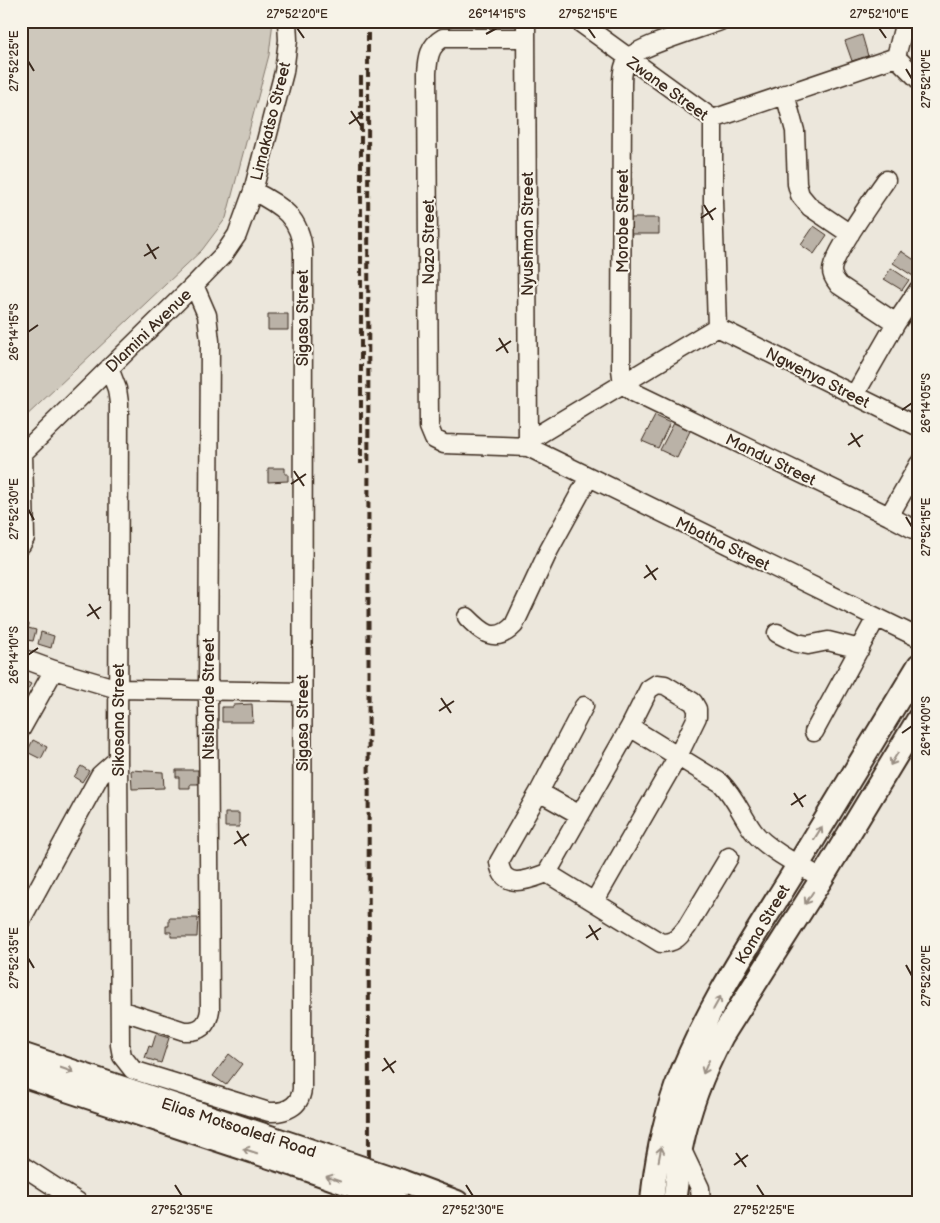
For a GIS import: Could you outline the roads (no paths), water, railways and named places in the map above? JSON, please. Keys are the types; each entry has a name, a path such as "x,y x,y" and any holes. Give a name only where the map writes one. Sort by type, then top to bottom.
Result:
{"main road":[{"name":"Koma Street","path":"651,1197 674,1096 691,1052 749,945 919,665"},
{"name":"Koma Street","path":"679,1201 681,1148 695,1094 708,1061 919,718"},
{"name":"Elias Motsoaledi Road","path":"21,1054 113,1086 398,1195 457,1202"},
{"name":"Elias Motsoaledi Road","path":"21,1075 300,1157"}],"street":[{"name":"Limakatso Street","path":"253,192 284,72 288,40 287,21"},
{"name":"Zwane Street","path":"578,21 713,119 713,201 717,327"},
{"path":"628,58 647,47 720,21"},
{"path":"896,57 905,21"},
{"name":"Nazo Street","path":"526,29 443,38 431,48 428,56 427,73 430,431 435,440 441,443 528,444"},
{"name":"Nyushman Street","path":"526,29 528,444"},
{"path":"896,57 919,80"},
{"path":"713,119 896,57"},
{"name":"Morobe Street","path":"623,384 621,369 622,84 628,58"},
{"path":"785,94 795,131 797,184 800,195 810,207 850,234"},
{"path":"886,180 850,234 834,263 832,275 842,287 896,322"},
{"name":"Dlamini Avenue","path":"22,454 224,254 236,235 253,192"},
{"name":"Sigasa Street","path":"132,1070 268,1112 277,1113 290,1109 301,1096 302,240 294,222 283,209 271,200 253,192"},
{"name":"Ntsibande Street","path":"120,1010 184,1031 193,1031 201,1028 207,1022 209,1016 210,333 207,315 194,285"},
{"path":"854,396 896,322 919,289"},
{"path":"528,444 717,327"},
{"name":"Ngwenya Street","path":"717,327 919,427"},
{"name":"Sikosana Street","path":"109,368 117,389 119,403 118,759 121,1051 124,1061 132,1070"},
{"name":"Mandu Street","path":"623,384 634,392 919,532"},
{"name":"Mbatha Street","path":"528,444 589,477 919,638"},
{"path":"21,545 25,538 22,454"},
{"path":"889,516 919,464"},
{"path":"466,617 481,630 495,635 506,632 514,625 549,550 589,477"},
{"path":"814,732 876,618"},
{"path":"777,633 797,643 808,645 828,641 860,649"},
{"path":"21,658 118,689 302,692"},
{"path":"21,729 54,670"},
{"path":"584,706 539,792 499,862 500,872 509,880 524,882 547,873 650,689 658,684 665,685 693,702 697,709 697,717 678,756 594,902"},
{"path":"630,727 721,783 731,793 753,831 763,842 822,878"},
{"path":"21,920 100,775 118,759"},
{"path":"539,792 580,815"},
{"path":"547,873 661,944 670,943 687,927 729,857"},
{"path":"681,1148 700,1188 701,1202"},
{"path":"21,1165 78,1202"}],"railway":[{"path":"368,21 369,1202"},
{"path":"361,76 361,464"}]}
